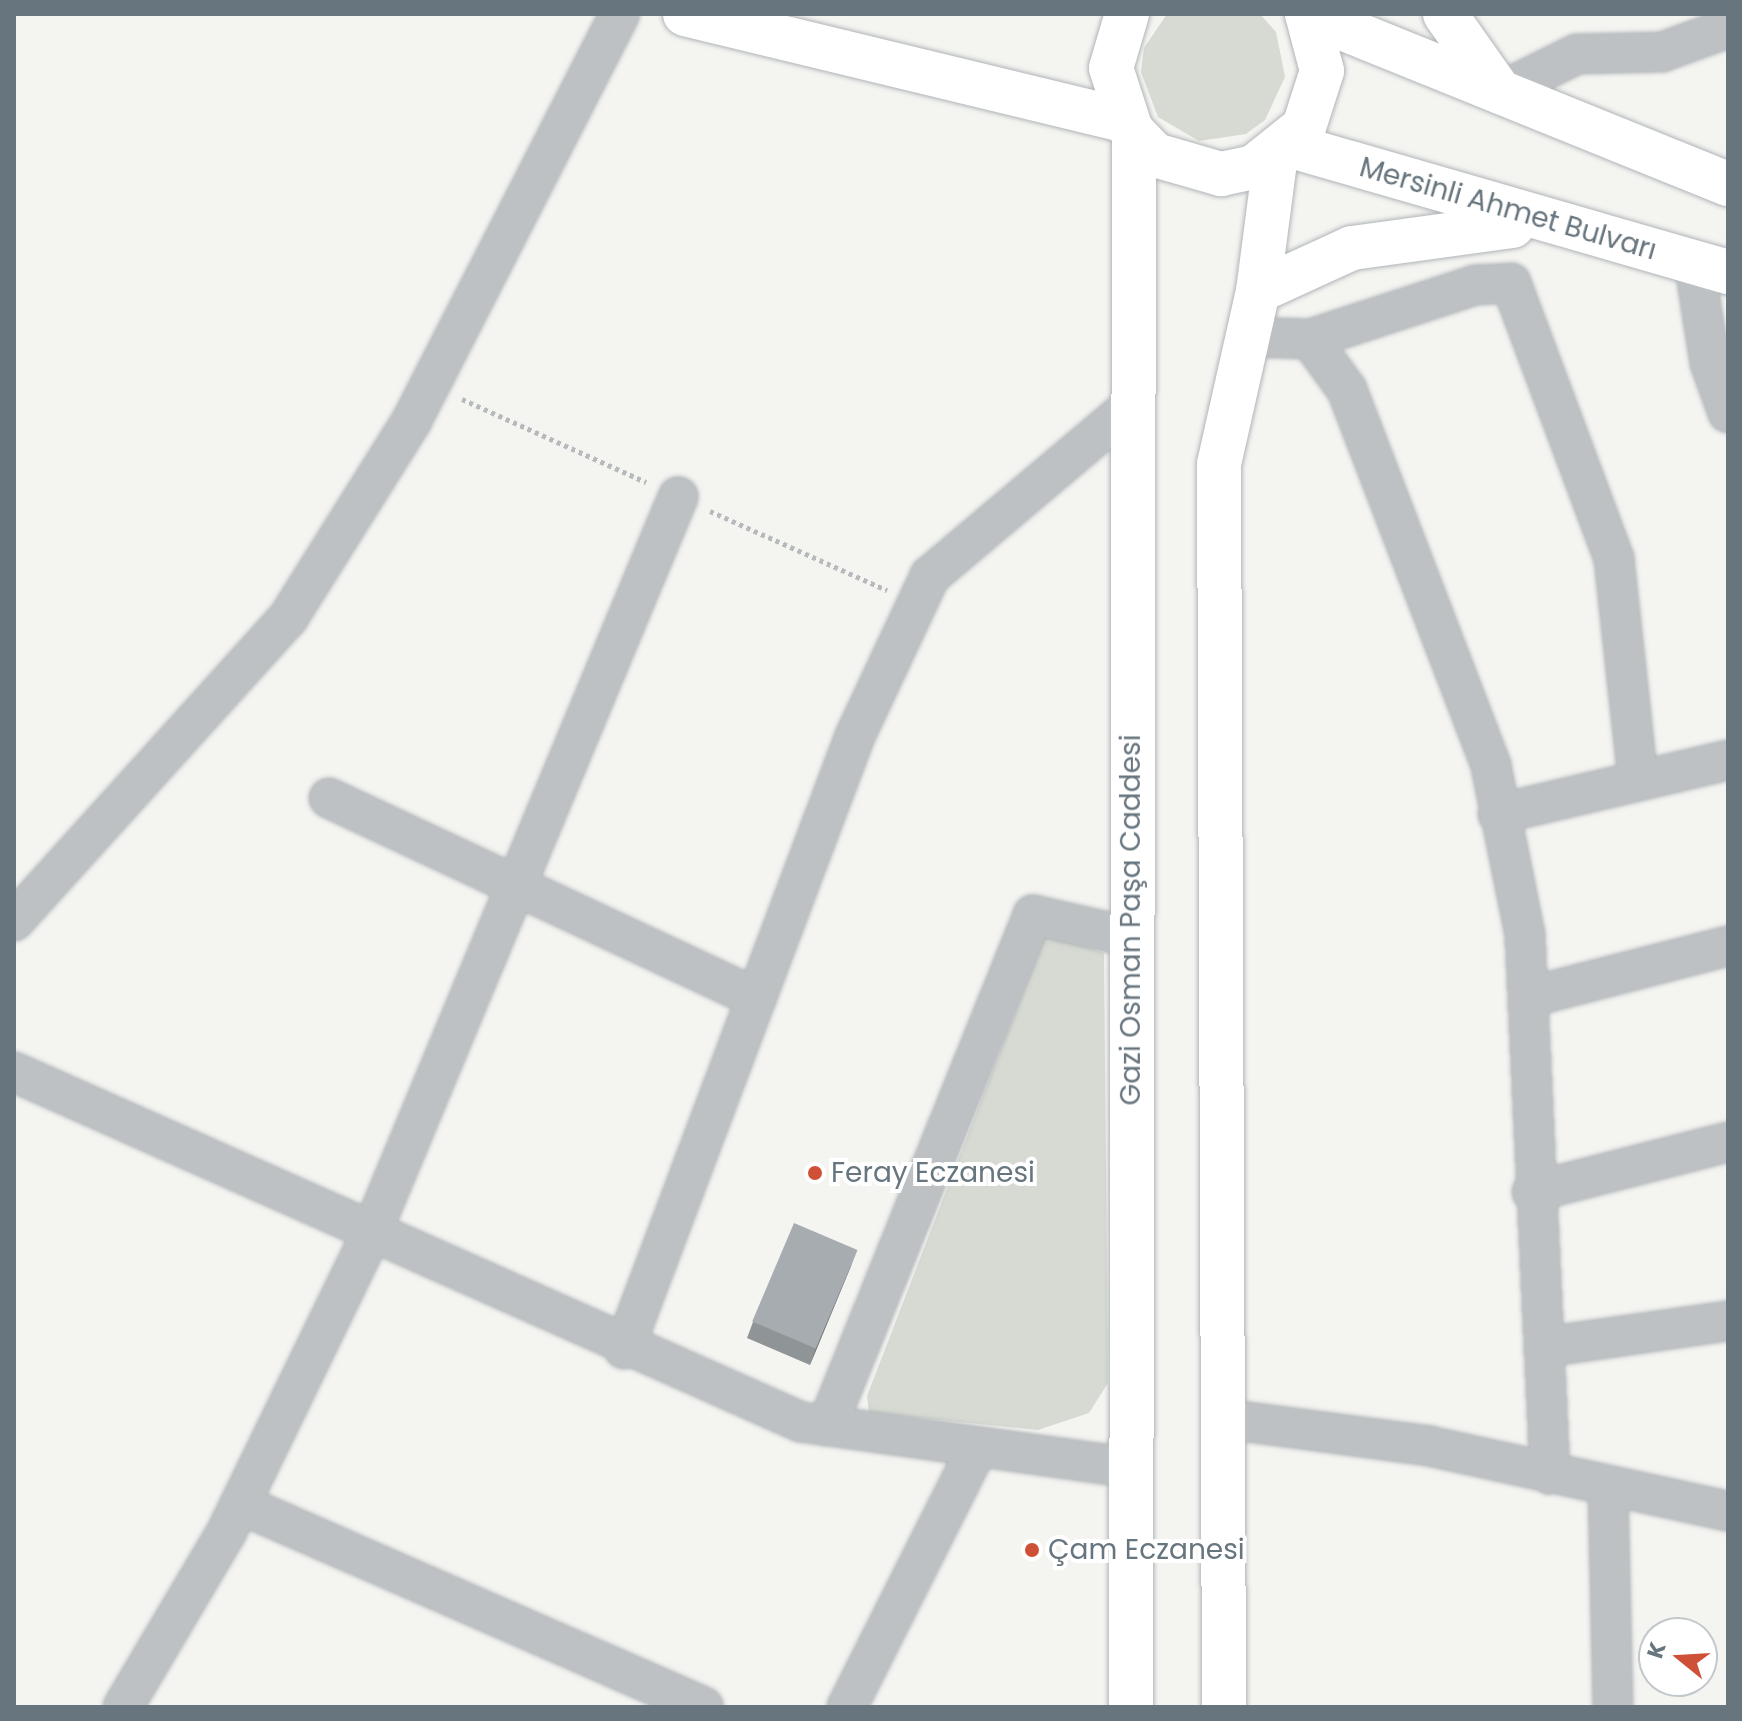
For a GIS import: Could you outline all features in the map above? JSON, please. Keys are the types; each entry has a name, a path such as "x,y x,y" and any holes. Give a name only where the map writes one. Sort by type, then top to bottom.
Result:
{"main road":[{"path":"685,14 1130,127 1186,170 1221,174 1282,150"},
{"name":"Gazi Osman Paşa Caddesi","path":"1127,14 1111,68 1130,127 1131,1707"},
{"path":"1307,14 1728,184"},
{"path":"1224,1707 1219,464 1258,291 1282,150 1317,100 1322,71 1307,14"},
{"path":"1445,14 1500,92"},
{"name":"Mersinli Ahmet Bulvarı","path":"1282,150 1711,267"},
{"path":"1258,291 1352,248 1463,227 1557,225"}],"street":[{"path":"14,921 288,618 412,420 620,14"},
{"path":"1500,92 1577,54 1662,52 1728,28"},
{"path":"1711,267 1710,363 1728,413"},
{"path":"1248,337 1310,339 1475,285 1511,283 1614,559 1638,781"},
{"path":"1310,339 1347,390 1491,766 1498,814 1525,935 1532,1192 1545,1347 1550,1474"},
{"path":"624,1349 855,736 930,576 1131,406"},
{"path":"125,1706 240,1504 370,1236 678,497"},
{"path":"1498,814 1728,760"},
{"path":"329,798 756,998"},
{"path":"827,1426 1033,915 1131,937"},
{"path":"1529,997 1728,946"},
{"path":"14,1072 624,1349 827,1426 1131,1468"},
{"path":"1532,1192 1728,1142"},
{"path":"1545,1347 1728,1321"},
{"path":"1225,1419 1429,1446 1608,1489 1728,1511"},
{"path":"847,1707 977,1449"},
{"path":"1608,1489 1613,1707"},
{"path":"240,1504 704,1707"}],"shaded area":[{"path":"1167,14 1260,14 1276,32 1285,77 1265,120 1246,134 1199,141 1158,117 1141,72 1144,48"},
{"path":"1046,932 1104,953 1108,1383 1089,1413 1038,1430 869,1413 867,1396"}],"building":[{"path":"794,1223 858,1250 816,1348 752,1321"}],"place":[{"name":"Feray Eczanesi","path":"815,1173"},
{"name":"Çam Eczanesi","path":"1032,1550"}]}
